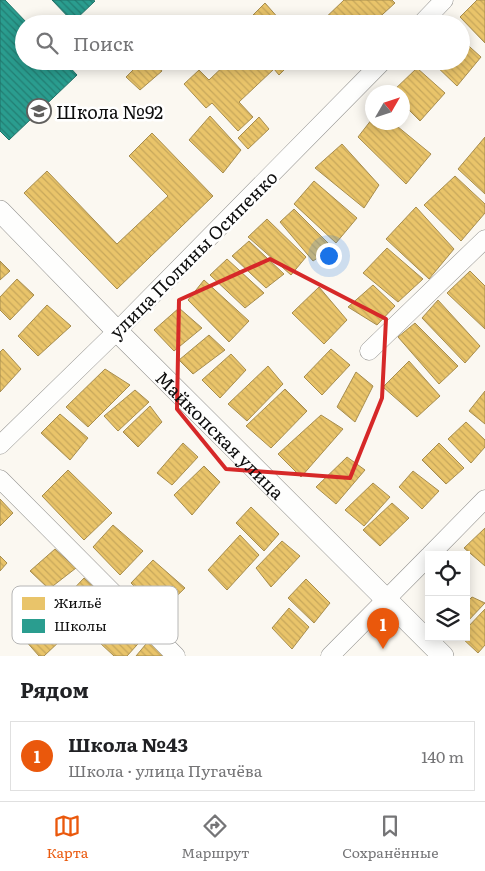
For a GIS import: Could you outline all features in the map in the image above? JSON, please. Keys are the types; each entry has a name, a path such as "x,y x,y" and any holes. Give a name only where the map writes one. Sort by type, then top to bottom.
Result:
{"street":[{"path":"429,15 444,0"},
{"name":"улица Полины Осипенко","path":"0,445 117,331 374,70"},
{"name":"Майкопская улица","path":"0,211 117,331 443,656"},
{"path":"369,351 485,238"},
{"path":"0,479 106,586"},
{"path":"433,551 485,499"},
{"path":"330,656 425,559"},
{"path":"164,644 176,656"}],"highlighted area":[{"path":"270,259 386,319 382,398 350,478 226,469 177,409 179,300"}],"building: Жильё":[{"path":"344,0 392,0 395,3 382,15 328,15"},
{"path":"477,0 485,0 485,43 470,27 470,15 462,15"},
{"path":"265,3 276,15 253,15"},
{"path":"470,47 481,57 457,86 440,70 470,70"},
{"path":"133,70 162,71 140,90 126,77"},
{"path":"199,70 209,80 220,70 273,70 239,102 253,117 238,131 212,103 206,108 184,84"},
{"path":"275,70 284,70 279,75"},
{"path":"415,70 419,70 445,93 420,121 410,111 410,85 399,85"},
{"path":"210,116 241,150 223,173 189,140"},
{"path":"259,117 269,129 248,149 238,138"},
{"path":"365,128 365,130 402,130 431,154 406,184 358,137"},
{"path":"152,133 213,196 117,289 24,193 47,171 117,244 168,196 129,156"},
{"path":"485,137 485,194 458,169"},
{"path":"342,144 379,185 364,208 315,168"},
{"path":"455,176 485,204 485,213 461,241 424,205"},
{"path":"314,181 357,218 336,243 294,204"},
{"path":"416,207 454,249 429,279 386,239"},
{"path":"294,209 333,248 313,261 280,222"},
{"path":"267,219 306,257 291,275 248,237"},
{"path":"249,241 284,274 266,288 232,256"},
{"path":"387,248 423,279 398,302 363,273"},
{"path":"227,259 264,293 245,308 210,275"},
{"path":"0,261 10,271 0,280"},
{"path":"470,271 485,286 485,329 447,293"},
{"path":"17,279 34,295 10,320 0,310 0,297"},
{"path":"204,280 249,321 229,342 188,300"},
{"path":"373,285 395,306 377,325 348,307"},
{"path":"319,287 347,320 324,344 292,313"},
{"path":"438,300 480,346 465,363 422,318"},
{"path":"47,305 71,326 38,356 18,336"},
{"path":"179,308 202,328 174,351 154,330"},
{"path":"415,323 458,366 439,384 398,337"},
{"path":"209,335 225,350 193,374 179,360"},
{"path":"3,349 21,369 0,392 0,352"},
{"path":"331,349 350,365 322,395 304,377"},
{"path":"231,354 246,370 220,398 202,380"},
{"path":"409,361 440,396 417,417 383,387"},
{"path":"268,366 283,384 247,421 228,404"},
{"path":"105,369 130,385 88,427 66,407"},
{"path":"356,372 373,386 355,422 337,407"},
{"path":"285,389 307,411 271,448 246,426"},
{"path":"135,390 149,402 118,431 104,416"},
{"path":"485,391 485,424 469,411"},
{"path":"150,406 162,422 138,447 123,432"},
{"path":"60,414 88,438 70,460 41,433"},
{"path":"321,415 343,429 301,477 278,454"},
{"path":"466,422 485,440 485,447 471,463 448,439"},
{"path":"183,443 198,457 172,485 157,473"},
{"path":"439,443 464,468 446,484 422,460"},
{"path":"347,457 365,470 336,504 316,487"},
{"path":"204,466 220,482 192,515 174,495"},
{"path":"68,470 112,513 84,540 42,496"},
{"path":"413,471 439,491 422,509 399,487"},
{"path":"373,483 390,497 364,526 345,510"},
{"path":"0,499 13,513 0,526"},
{"path":"392,503 409,518 380,546 363,530"},
{"path":"251,507 279,534 264,551 236,523"},
{"path":"113,525 143,551 120,575 93,547"},
{"path":"485,528 485,566 470,553 470,551 464,548"},
{"path":"240,535 259,555 227,590 208,570"},
{"path":"282,541 300,556 271,587 256,568"},
{"path":"55,549 76,568 53,586 46,586 30,571"},
{"path":"0,556 7,563 0,571"},
{"path":"153,560 185,588 178,595 178,586 134,586 131,583"},
{"path":"84,578 93,586 76,586"},
{"path":"306,579 330,603 314,623 288,598"},
{"path":"472,597 485,603 470,619 470,599"},
{"path":"289,608 309,627 292,649 272,628"},
{"path":"485,609 485,645 478,653 465,641 470,641 470,625"},
{"path":"28,644 57,644 44,656 39,656"},
{"path":"101,644 138,644 127,656 114,656"},
{"path":"146,644 157,644 169,656 136,656"}],"building: Школы":[{"path":"0,0 5,0 19,15 15,15 15,70 72,70 77,75 9,140 0,131"},
{"path":"52,0 95,1 80,15 66,15"}],"place":[{"name":"Школа №92","path":"39,111"},
{"name":"Школа №43","path":"383,649"}]}
